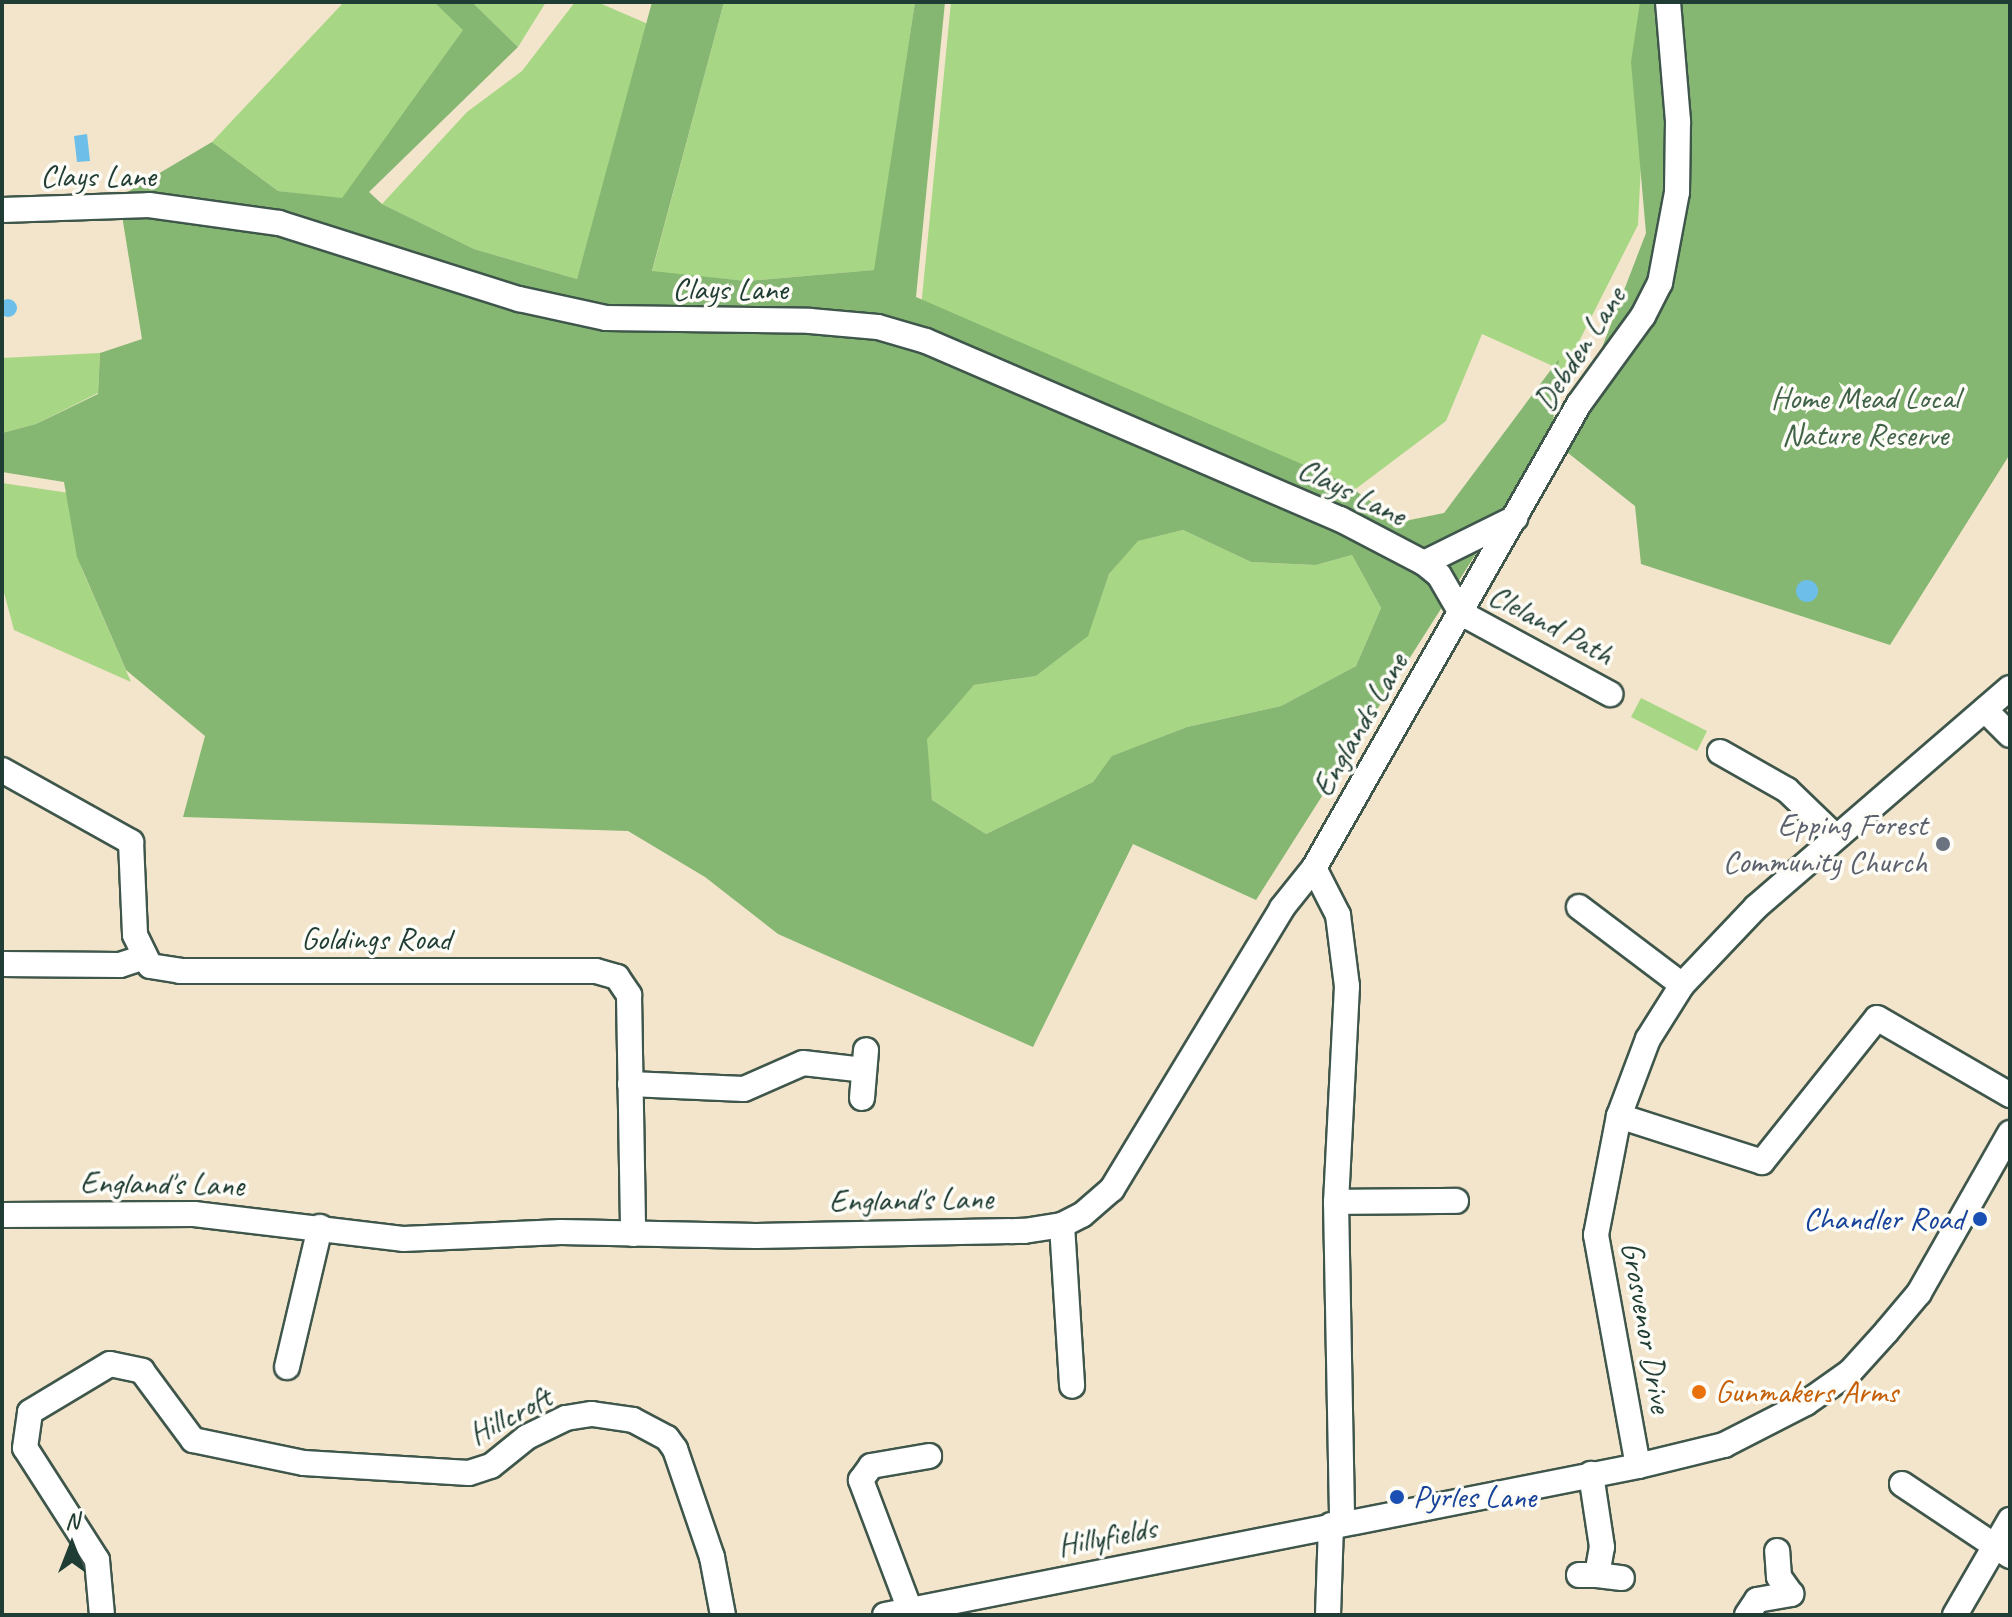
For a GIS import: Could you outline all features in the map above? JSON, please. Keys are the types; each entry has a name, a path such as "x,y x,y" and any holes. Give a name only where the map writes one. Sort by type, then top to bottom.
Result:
{"street":[{"name":"Debden Lane","path":"1461,613 1579,404 1643,316 1660,283 1677,192 1678,121 1668,2"},
{"name":"Clays Lane","path":"2,210 149,205 279,223 519,299 606,318 810,321 878,327 926,341 1340,519 1424,563 1439,575 1461,613"},
{"name":"Clays Lane","path":"1424,563 1515,518"},
{"name":"Cleland Path","path":"1461,613 1610,694"},
{"name":"Englands Lane","path":"1314,868 1461,613"},
{"name":"Grosvenor Drive","path":"1638,1466 1596,1235 1619,1116 1648,1039 1682,985 1756,907 2010,688"},
{"path":"1985,710 2010,735"},
{"path":"1720,752 1787,790 1836,837"},
{"path":"2,770 131,842 135,935 142,958 120,965 2,964"},
{"path":"1314,868 1338,915 1347,986 1336,1202 1336,1524 1328,1615"},
{"name":"England's Lane","path":"2,1215 194,1214 403,1239 1024,1231 1062,1225 1112,1189 1282,908 1314,868"},
{"path":"1579,907 1682,985"},
{"name":"Goldings Road","path":"142,958 150,966 180,971 608,972 625,985 629,995 633,1234"},
{"path":"1619,1116 1762,1162 1877,1018 2010,1095"},
{"path":"630,1084 744,1089 803,1063 865,1060 862,1098"},
{"name":"Hillyfields","path":"885,1615 1638,1466 1724,1445 1767,1426 1850,1372 1919,1293 2010,1133"},
{"path":"1336,1202 1456,1201"},
{"path":"1062,1225 1072,1386"},
{"path":"287,1367 320,1227"},
{"name":"Hillcroft","path":"102,1615 97,1560 26,1455 30,1412 110,1364 142,1371 193,1440 304,1463 469,1473 491,1466 527,1437 566,1418 592,1414 633,1420 667,1438 675,1449 712,1557 723,1615"},
{"path":"910,1610 861,1480 871,1466 929,1456"},
{"path":"1591,1474 1602,1547 1588,1575 1622,1578"},
{"path":"1902,1484 2002,1549"},
{"path":"1955,1615 2002,1549 2010,1520"},
{"path":"1747,1615 1757,1600 1791,1594 1779,1577 1777,1551"}],"green space":[{"path":"344,2 434,2 464,29 342,199 278,191 212,142"},
{"path":"434,2 472,2 518,47 369,192 382,204 474,249 577,279 652,2 724,2 652,271 746,281 874,270 915,2 945,2 916,297 1343,482 1400,522 1444,513 1559,359 1552,434 1256,900 1133,844 1033,1047 778,934 705,877 628,831 183,817 205,736 126,670 77,557 64,482 2,472 2,433 36,424 98,394 100,353 142,339 119,197 212,142 278,191 342,198 463,30","holes":["1183,530 1251,562 1316,565 1352,555 1381,608 1356,666 1281,706 1187,727 1112,756 1093,782 986,834 932,800 927,739 974,685 1036,676 1088,636 1109,574 1138,541"]},
{"path":"472,2 546,2 518,47"},
{"path":"575,2 597,2 648,24 577,279 474,249 382,204 467,112 522,71"},
{"path":"724,2 915,2 875,270 746,281 652,272"},
{"path":"951,2 1649,2 1638,225 1564,371 1482,334 1446,421 1349,494 921,308"},
{"name":"Home Mead Local Nature Reserve","path":"1640,2 2010,2 2010,454 1890,645 1641,564 1635,506 1563,449 1646,233 1631,62"},
{"path":"100,353 98,393 36,424 2,433 2,358"},
{"path":"2,483 69,493 82,569 131,682 14,630 2,585"},
{"path":"1183,530 1251,562 1316,565 1352,555 1381,608 1356,666 1281,706 1187,727 1113,756 1093,782 986,834 932,800 926,738 974,685 1036,676 1087,636 1109,574 1137,541"},
{"path":"1641,698 1707,731 1697,751 1631,717"}],"water":[{"path":"87,134 90,161 77,162 74,136"},
{"path":"8,299 17,308 8,317 -1,308"},
{"path":"1807,580 1815,583 1818,591 1815,599 1807,602 1799,599 1796,591 1799,583"}],"place":[{"name":"Epping Forest Community Church","path":"1943,844"},
{"name":"Chandler Road","path":"1980,1219"},
{"name":"Gunmakers Arms","path":"1699,1392"},
{"name":"Pyrles Lane","path":"1397,1497"}]}
